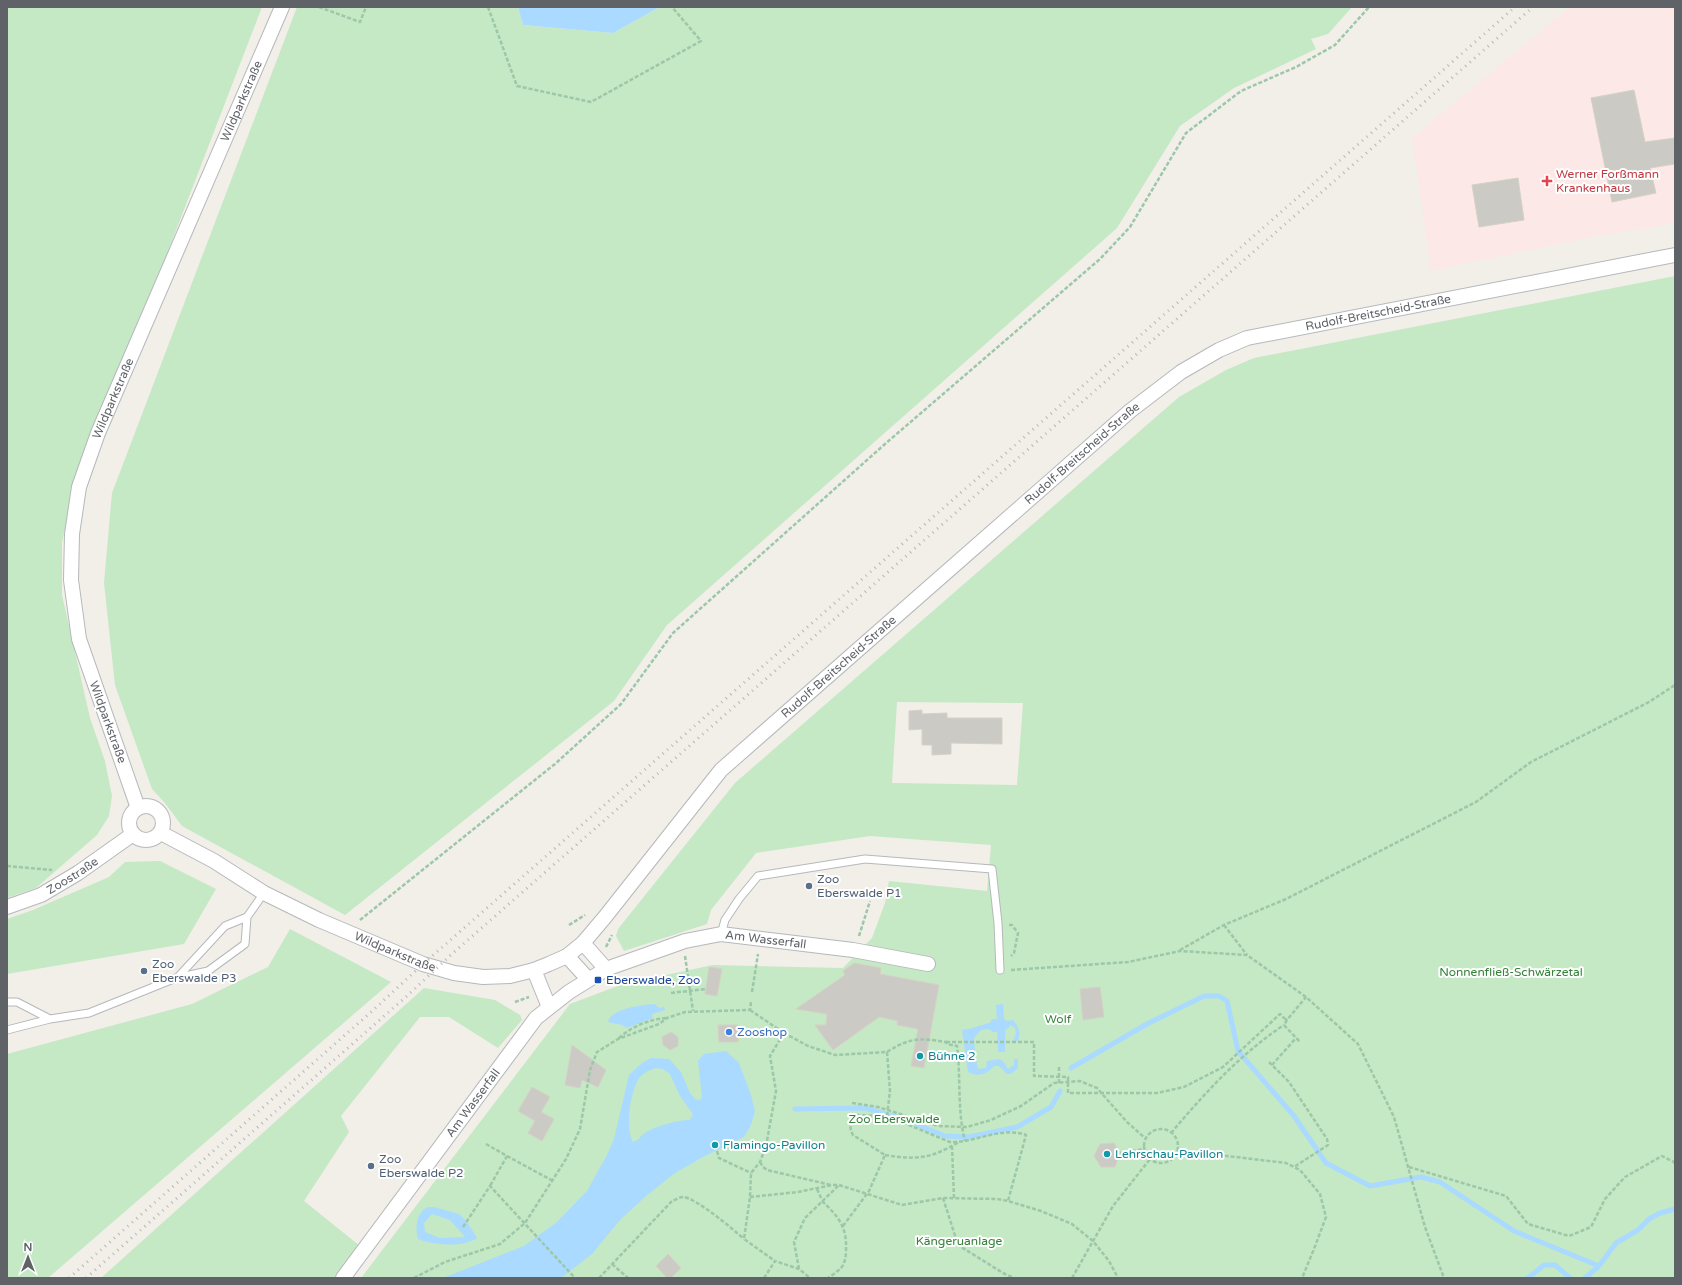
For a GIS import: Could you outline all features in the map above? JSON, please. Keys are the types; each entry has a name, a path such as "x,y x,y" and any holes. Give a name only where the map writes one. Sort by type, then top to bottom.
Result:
{"street":[{"name":"Wildparkstraße","path":"138,808 79,639 71,580 72,534 79,487 98,433 282,7"},
{"name":"Rudolf-Breitscheid-Straße","path":"622,894 721,770 1130,411 1181,372 1219,350 1247,338 1675,255"},
{"path":"148,806 157,810 161,814 164,823 161,833 156,838 144,841 138,839 129,828 129,820 132,813 138,808 148,806"},
{"name":"Wildparkstraße","path":"161,833 214,861 264,893 346,932 423,964 454,973 483,977 503,976 534,970 567,956 583,943 622,894"},
{"name":"Zoostraße","path":"7,907 41,895 78,873 133,834"},
{"name":"Am Wasserfall","path":"343,1278 506,1056 536,1018 588,979 606,969 685,941 721,934 853,950 928,964"},
{"path":"583,943 606,969"},
{"path":"567,956 588,979"},
{"path":"534,970 549,1007"}],"lane":[{"path":"721,934 725,920 739,899 758,876 865,859 992,869 998,923 1000,970"},
{"path":"7,1030 50,1019 89,1013 176,978 208,970 245,944 247,917 264,893"},
{"path":"176,978 225,926 247,917"},
{"path":"7,1002 17,1002 50,1019"}],"path":[{"path":"319,7 360,22 366,7"},
{"path":"488,7 516,86 591,102 701,40 672,7"},
{"path":"346,932 554,764 621,704 673,633 885,444 1100,259 1130,227 1186,133 1241,91 1296,67 1335,45 1369,7"},
{"path":"1180,951 1224,925 1286,899 1476,802 1531,762 1649,702 1675,685"},
{"path":"7,866 52,870"},
{"path":"568,925 587,914"},
{"path":"1224,925 1247,955 1306,997 1358,1044 1394,1117 1425,1227 1444,1278"},
{"path":"603,954 612,935"},
{"path":"752,992 760,938"},
{"path":"1000,970 1128,962 1180,951 1247,955"},
{"path":"685,954 693,1011"},
{"path":"671,993 706,989"},
{"path":"1171,1133 1195,1105 1239,1059 1263,1039 1284,1025 1306,997"},
{"path":"515,1002 527,998"},
{"path":"750,1010 751,1002"},
{"path":"414,1278 445,1262 500,1244 525,1223 566,1159 580,1129 590,1070 597,1052 628,1030 657,1018 667,1018 693,1011 750,1010 784,1033 808,1046 835,1056 887,1052 901,1043 919,1038 946,1042 1034,1042 1034,1076 1068,1077 1068,1093 1157,1093 1184,1087 1223,1067 1280,1014 1287,1020"},
{"path":"618,1038 659,1024 667,1018"},
{"path":"1284,1025 1300,1042"},
{"path":"744,1239 750,1197 751,1173 760,1162 766,1146 776,1091 770,1056 784,1033"},
{"path":"1272,1065 1296,1038"},
{"path":"946,1042 947,1044 957,1046 962,1127 965,1140"},
{"path":"887,1052 890,1091 887,1116"},
{"path":"1270,1062 1290,1082 1327,1139 1328,1145 1293,1167"},
{"path":"1059,1067 1059,1083"},
{"path":"852,1103 865,1104 887,1109 938,1126 967,1127 991,1120 1021,1106 1053,1084 1080,1081 1097,1088 1127,1122 1146,1139"},
{"path":"959,1142 946,1141 887,1116 854,1115 851,1120 850,1130 853,1135 885,1155 906,1158 925,1157 965,1140 1004,1132 1017,1132 1026,1135 1008,1200"},
{"path":"1164,1129 1171,1133 1176,1139 1177,1150 1175,1155 1166,1162 1155,1162 1150,1159 1144,1149 1146,1139 1153,1131 1164,1129"},
{"path":"486,1144 553,1181"},
{"path":"952,1146 954,1198"},
{"path":"1120,1153 1144,1149"},
{"path":"1177,1150 1262,1159 1286,1163 1300,1170 1320,1194 1326,1217 1302,1278"},
{"path":"717,1151 719,1158 751,1173"},
{"path":"843,1226 869,1191 885,1155"},
{"path":"463,1227 490,1186 507,1156"},
{"path":"1408,1167 1506,1196 1528,1224 1569,1236 1591,1227 1605,1199 1625,1177 1662,1156 1674,1162 1675,1165"},
{"path":"1072,1278 1113,1206 1150,1159"},
{"path":"760,1162 767,1170 832,1185 839,1185 902,1205 943,1198 1008,1200 1041,1211 1072,1224 1093,1242 1109,1261 1118,1278"},
{"path":"750,1197 817,1189 832,1185"},
{"path":"799,1269 794,1242 805,1218 839,1185"},
{"path":"490,1186 575,1278"},
{"path":"817,1189 822,1201 834,1212 843,1226 846,1236 846,1258 841,1267 828,1278"},
{"path":"599,1278 672,1201 682,1197 690,1198 728,1224 744,1239 775,1261 799,1269 810,1278"},
{"path":"943,1198 958,1245 1014,1278"},
{"path":"764,1278 775,1261"},
{"path":"612,1264 628,1278"}],"shaded area":[{"name":"Werner Forßmann Krankenhaus","path":"1570,7 1675,7 1675,223 1577,240 1431,271 1412,138"}],"green space":[{"path":"7,7 262,7 145,311 80,465 62,542 62,595 90,718 105,761 112,796 109,816 97,835 36,888 7,898"},
{"path":"297,7 518,7 523,25 613,33 660,7 1352,7 1328,34 1311,39 1316,49 1234,88 1180,126 1117,228 667,625 614,701 345,915 182,826 165,803 152,789 115,685 104,583 112,493"},
{"path":"1675,276 1675,1278 361,1278 570,1004 623,984 713,965 843,968 872,938 885,903 889,881 987,891 991,845 870,836 756,853 711,910 707,924 624,951 616,936 618,929 735,783 1179,397 1226,370 1254,358","holes":["897,702 1023,703 1017,785 892,783"]},
{"path":"160,861 216,889 184,944 7,974 7,919 33,910 109,877 125,862"},
{"path":"290,929 391,982 48,1278 7,1278 7,1054 192,1004 268,967"},
{"path":"424,988 495,1000 520,1015 522,1020 498,1048 449,1017 420,1017 341,1116 349,1132 304,1201 360,1246 337,1278 101,1278"}],"water":[{"path":"518,7 660,7 613,33 523,25"},
{"path":"655,1004 659,1008 664,1007 665,1010 652,1014 653,1018 627,1028 622,1025 608,1022 615,1013 621,1010 635,1006"},
{"path":"1003,1004 1004,1019 1007,1021 1013,1020 1018,1028 1018,1041 1013,1042 1016,1033 1015,1028 1011,1025 1005,1031 1005,1052 998,1052 997,1032 993,1032 989,1029 981,1030 974,1038 978,1069 986,1068 987,1061 1000,1059 1004,1062 1008,1069 1014,1065 1014,1059 1018,1059 1018,1068 1011,1074 1007,1074 999,1066 994,1066 985,1073 979,1075 968,1072 962,1030 990,1023 992,1019 997,1019 996,1005"},
{"path":"726,1051 739,1063 751,1095 755,1111 751,1125 744,1137 701,1158 675,1173 646,1196 620,1220 592,1254 561,1278 443,1278 524,1246 557,1222 587,1191 614,1139 629,1075 642,1063 651,1058 669,1059 681,1072 690,1093 695,1099 700,1100 702,1097 698,1061 704,1054","holes":["656,1068 663,1069 670,1074 680,1096 693,1114 690,1120 673,1122 660,1126 645,1133 633,1142 629,1128 629,1120 635,1086 639,1078 646,1072"]},
{"path":"434,1207 459,1214 467,1222 477,1238 464,1243 456,1244 432,1243 418,1239 417,1221 424,1209","holes":["432,1214 450,1220 465,1237 440,1238 425,1232 424,1223"]}],"building":[{"path":"1634,90 1645,142 1675,138 1675,164 1650,168 1656,193 1612,202 1591,98"},
{"path":"1518,178 1524,220 1479,227 1472,185"},
{"path":"922,710 922,714 947,713 947,718 1002,718 1002,744 951,743 951,754 932,755 932,745 922,745 922,729 909,730 909,711"},
{"path":"854,963 881,968 880,974 939,985 924,1068 911,1066 918,1029 897,1025 898,1021 879,1017 833,1050 815,1025 826,1025 827,1014 796,1009 845,975 843,971"},
{"path":"709,967 722,969 717,996 705,994"},
{"path":"1100,987 1104,1017 1083,1020 1080,989"},
{"path":"718,1025 738,1025 738,1042 719,1042"},
{"path":"671,1032 678,1037 678,1046 670,1050 663,1045 662,1037"},
{"path":"572,1045 606,1070 598,1087 582,1080 580,1088 565,1085"},
{"path":"532,1087 550,1097 541,1112 554,1119 542,1141 528,1133 535,1121 518,1111"},
{"name":"Lehrschau-Pavillon","path":"1114,1143 1120,1153 1115,1167 1101,1167 1094,1156 1100,1144"},
{"path":"668,1254 681,1268 671,1278 667,1278 656,1266"}],"waterway":[{"path":"1071,1068 1147,1024 1204,996 1219,996 1227,1001 1238,1051 1294,1116 1326,1163 1370,1186 1421,1177 1440,1182 1514,1231 1599,1266"},
{"path":"795,1109 865,1108 903,1119 945,1136 969,1137 1017,1127 1051,1107 1060,1091"},
{"path":"1585,1278 1599,1266 1616,1243 1638,1230 1649,1219 1660,1213 1675,1209"},
{"path":"1528,1278 1544,1265 1555,1265 1570,1278"}],"railway":[{"path":"69,1278 370,1013 423,964 1515,7"},
{"path":"86,1278 407,996 453,953 1533,7"}],"place":[{"name":"Werner Forßmann Krankenhaus","path":"1547,181"},
{"name":"Zoo Eberswalde P1","path":"809,886"},
{"name":"Zoo Eberswalde P3","path":"144,971"},
{"name":"Eberswalde, Zoo","path":"598,980"},
{"name":"Zooshop","path":"729,1032"},
{"name":"Bühne 2","path":"920,1056"},
{"name":"Flamingo-Pavillon","path":"715,1145"},
{"name":"Lehrschau-Pavillon","path":"1107,1154"},
{"name":"Zoo Eberswalde P2","path":"371,1166"}],"park label":[{"name":"Nonnenfließ-Schwärzetal","path":"1511,972"},
{"name":"Wolf","path":"1058,1019"},
{"name":"Zoo Eberswalde","path":"894,1119"},
{"name":"Kängeruanlage","path":"959,1241"}]}
